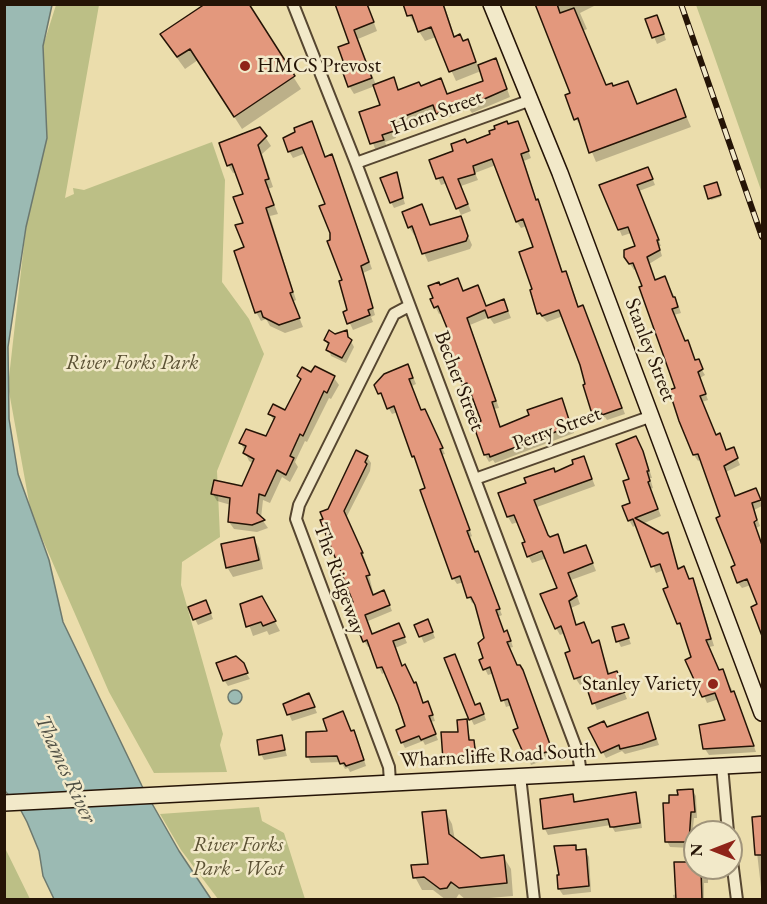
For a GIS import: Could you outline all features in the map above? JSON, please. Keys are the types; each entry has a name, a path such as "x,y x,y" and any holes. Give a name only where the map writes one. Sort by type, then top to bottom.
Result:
{"main road":[{"name":"Stanley Street","path":"491,4 531,100 652,416 762,712"},
{"name":"Wharncliffe Road South","path":"4,803 581,774 722,766 760,761"}],"street":[{"name":"Becher Street","path":"293,4 356,163 578,753 581,774"},
{"name":"Horn Street","path":"356,163 531,100"},
{"name":"The Ridgeway","path":"390,782 388,767 296,519 299,505 394,314 409,306"},
{"name":"Perry Street","path":"475,479 652,416"},
{"path":"722,766 728,820"},
{"path":"520,776 534,900"},
{"path":"734,880 737,900"}],"green space":[{"name":"River Forks Park","path":"56,5 99,5 65,198 74,194 73,188 84,190 212,142 225,180 222,282 249,319 264,354 217,471 220,537 182,562 181,585 223,734 220,745 227,772 154,773 109,692 31,513 8,386 26,227 47,138 43,46"},
{"path":"696,5 762,5 762,193 710,44"},
{"name":"River Forks Park - West","path":"259,807 262,821 284,833 305,899 218,899 181,850 160,814"},
{"path":"5,848 30,899 5,899"}],"water":[{"name":"Thames River","path":"5,5 52,5 43,46 47,138 26,227 8,347 9,419 18,474 49,560 63,622 142,786 179,851 211,899 54,899 43,876 39,851 27,822 18,805 5,791"},
{"path":"235,690 240,692 242,697 240,702 235,704 230,702 228,697 230,692"}],"building":[{"name":"HMCS Prevost","path":"205,4 249,4 295,76 234,117 190,49 177,57 160,34"},
{"path":"335,4 367,4 374,22 354,30 372,78 348,87 343,73 347,72 338,47 349,43"},
{"path":"403,4 443,4 454,37 460,34 463,41 468,39 476,62 449,72 431,27 418,32 412,15 407,16"},
{"path":"535,4 557,4 560,13 574,8 606,85 612,83 613,86 628,81 637,104 676,89 686,117 589,153 578,118 574,120 565,95 570,93"},
{"path":"657,15 664,34 652,38 645,19"},
{"path":"496,58 507,89 466,107 465,103 436,114 433,105 390,122 394,131 382,135 384,140 370,144 359,112 380,105 373,85 394,77 398,90 419,82 421,86 441,78 447,94 483,81 478,65"},
{"path":"312,121 325,157 332,154 369,262 361,266 373,308 368,310 370,315 347,324 343,312 347,310 339,281 342,280 327,241 330,240 330,233 319,206 325,204 302,147 288,152 283,138 295,132 294,128"},
{"path":"507,121 508,124 518,121 529,151 521,154 562,272 566,271 578,307 583,305 622,408 602,415 601,411 592,414 583,385 585,384 580,365 559,310 542,316 540,313 537,314 530,290 532,289 519,252 533,247 523,219 516,222 492,159 473,166 475,174 458,179 468,204 456,209 443,177 436,179 429,160 453,151 451,144 465,139 467,143 490,134 489,131 495,129 494,126"},
{"path":"260,127 267,136 258,145 269,179 265,180 274,205 266,208 293,292 290,293 300,318 279,325 263,317 261,311 255,313 234,251 244,247 235,225 243,223 233,197 243,194 232,164 227,166 219,143"},
{"path":"648,167 653,179 637,185 659,240 657,240 660,250 647,257 655,280 665,276 673,297 675,297 678,307 672,309 685,341 688,340 695,360 699,359 703,369 698,372 706,394 700,396 716,435 720,433 726,450 734,447 738,458 724,466 735,496 756,488 761,500 752,503 757,520 754,522 762,545 762,636 751,607 757,604 747,579 737,583 731,567 735,565 716,518 720,516 698,454 693,455 679,421 669,390 675,388 639,287 642,286 633,263 629,264 624,257 624,250 635,246 628,227 618,230 599,185"},
{"path":"397,172 403,198 390,203 380,178"},
{"path":"717,182 721,195 708,199 704,186"},
{"path":"422,204 430,225 461,216 468,236 466,241 422,254 412,226 408,228 402,212"},
{"path":"458,278 463,291 478,285 486,306 504,299 508,311 488,318 485,310 467,318 496,401 492,402 500,427 529,415 527,410 562,398 571,426 490,457 489,454 484,455 473,424 481,421 467,383 462,385 442,336 448,334 447,328 438,306 434,308 428,286 439,282 440,285"},
{"path":"329,330 335,334 347,330 348,337 352,340 342,358 326,350 329,343 324,340"},
{"path":"408,364 413,378 409,379 421,410 425,409 443,448 440,449 470,530 467,531 475,552 478,551 500,609 496,610 504,632 507,630 511,641 507,642 517,665 520,665 523,670 552,750 526,759 513,730 518,728 508,699 501,701 490,667 483,670 479,660 483,658 478,643 484,638 475,605 471,597 467,598 460,576 452,579 420,490 425,488 394,406 387,409 381,393 378,394 374,385 384,374"},
{"path":"315,366 335,376 327,393 324,391 303,436 300,434 290,456 294,458 286,475 277,470 265,496 259,494 257,513 265,520 252,525 228,522 230,498 211,494 214,480 242,486 254,459 243,453 246,446 239,443 246,429 266,436 275,417 268,414 273,404 285,410 301,379 297,376 302,367 311,372"},
{"path":"636,436 643,451 649,471 647,471 650,481 648,482 658,509 635,518 663,534 668,532 678,569 684,566 689,579 693,578 711,639 706,640 719,670 723,669 731,692 734,691 754,746 703,749 699,725 725,720 715,693 702,697 685,660 691,657 680,623 677,624 663,589 668,587 660,564 651,567 633,519 628,521 622,506 630,503 623,481 629,479 616,444"},
{"path":"356,450 368,456 365,462 367,464 344,511 363,553 361,553 370,575 366,576 373,595 384,590 390,605 365,615 372,634 399,623 405,637 393,641 402,666 405,664 414,683 416,682 423,703 428,701 433,715 429,716 436,734 421,740 419,736 401,743 396,730 405,726 398,705 382,667 377,668 367,640 363,642 348,604 353,602 320,520 323,519 320,512 328,509"},
{"path":"584,456 592,479 534,500 548,535 550,537 558,534 564,553 586,545 593,563 568,573 577,596 569,601 576,625 584,622 592,643 599,640 608,674 617,671 625,692 592,704 583,676 574,679 565,653 570,651 561,626 555,629 540,594 557,588 542,551 527,557 522,543 525,542 514,515 507,517 498,493 526,483 524,478 554,468 555,472 573,464 572,460"},
{"path":"254,537 259,560 226,568 221,544"},
{"path":"262,596 276,621 263,626 261,622 246,627 240,604"},
{"path":"206,600 211,613 193,620 188,607"},
{"path":"428,619 433,632 419,637 414,625"},
{"path":"624,624 629,638 616,642 612,627"},
{"path":"455,654 475,705 480,703 484,714 469,720 444,658"},
{"path":"236,656 244,663 248,673 223,681 216,663"},
{"path":"309,693 315,707 287,715 283,704"},
{"path":"343,711 351,731 354,730 364,760 346,766 344,763 340,764 337,756 306,757 306,732 327,731 323,719"},
{"path":"648,712 656,739 620,749 619,745 601,753 588,728 604,721 607,727"},
{"path":"467,719 469,740 474,740 476,758 443,760 441,732 458,732 457,720"},
{"path":"282,735 285,750 259,755 257,740"},
{"path":"693,789 695,812 691,812 690,820 683,820 683,842 665,842 663,803 669,803 669,795 678,795 677,790"},
{"path":"636,792 640,823 610,827 608,819 543,829 540,799 573,794 574,802"},
{"path":"446,810 449,834 481,858 504,855 507,883 459,888 451,882 447,888 440,889 424,877 413,878 411,865 428,864 422,812"},
{"path":"762,816 762,855 755,855 752,817"},
{"path":"576,845 576,850 586,849 589,886 558,889 557,875 559,875 554,846"},
{"path":"674,862 683,862 683,880 701,880 702,900 676,900"}],"railway":[{"path":"681,4 762,237"}],"place":[{"name":"HMCS Prevost","path":"245,66"},
{"name":"Stanley Variety","path":"713,684"}]}
